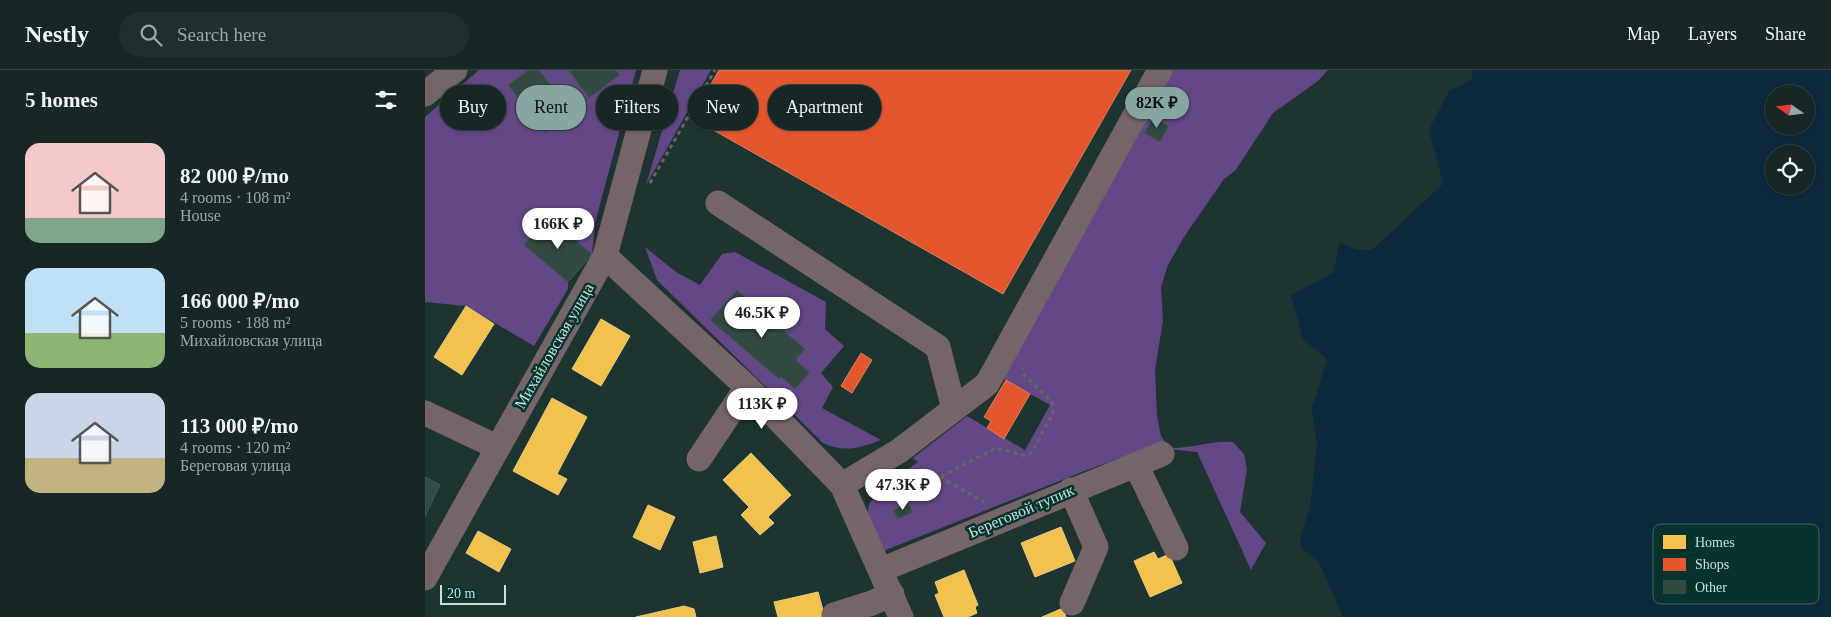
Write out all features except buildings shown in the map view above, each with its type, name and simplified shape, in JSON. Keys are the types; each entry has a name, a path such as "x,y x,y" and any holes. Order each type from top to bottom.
{"street":[{"path":"425,94 455,70"},
{"name":"Михайловская улица","path":"425,578 605,256 655,70"},
{"path":"842,485 899,451 987,384 1160,70"},
{"path":"718,203 938,347 954,409"},
{"path":"605,256 747,387 842,485 901,617"},
{"path":"699,458 747,387"},
{"path":"425,413 497,447"},
{"name":"Береговой тупик","path":"881,570 1162,454"},
{"path":"1136,465 1176,548"},
{"path":"1071,490 1096,547 1072,603"},
{"path":"833,615 872,603 891,594"}],"path":[{"path":"649,184 715,70"},
{"path":"940,477 996,448 1026,456 1032,452 1053,413 1053,407 1052,402 1025,376 1022,363"},
{"path":"882,460 923,476 940,477 968,495 1012,515"}],"shaded area":[{"path":"479,70 636,70 632,85 596,85 596,130 620,130 595,223 592,254 548,217 524,245 568,282 568,289 534,346 466,306 425,302 425,117 440,104 440,130 506,130 506,85 462,85"},
{"path":"680,70 711,70 703,85 688,85 688,111 678,128 678,85 676,85"},
{"path":"1171,70 1328,70 1318,81 1273,113 1235,171 1224,179 1184,237 1168,265 1161,287 1163,320 1155,370 1157,416 1161,436 1169,448 1233,442 1244,454 1247,469 1240,512 1266,543 1251,570 1197,452 1151,447 1087,470 881,552 868,514 873,499 895,478 918,462 913,458 967,416 1025,450 1050,405 1002,378"},
{"path":"662,130 677,130 646,185"},
{"path":"645,247 676,272 700,285 722,254 735,252 826,302 825,329 844,346 821,373 833,387 822,408 881,440 845,449 823,443 657,280","holes":["737,290 805,349 796,360 809,373 795,389 781,377 779,379 711,320"]}],"water":[{"path":"1473,70 1831,70 1831,617 1343,617 1319,562 1302,548 1300,537 1310,508 1317,446 1312,409 1327,359 1303,339 1291,295 1333,273 1340,242 1356,250 1372,250 1443,184 1429,130 1449,91 1471,80"}]}
